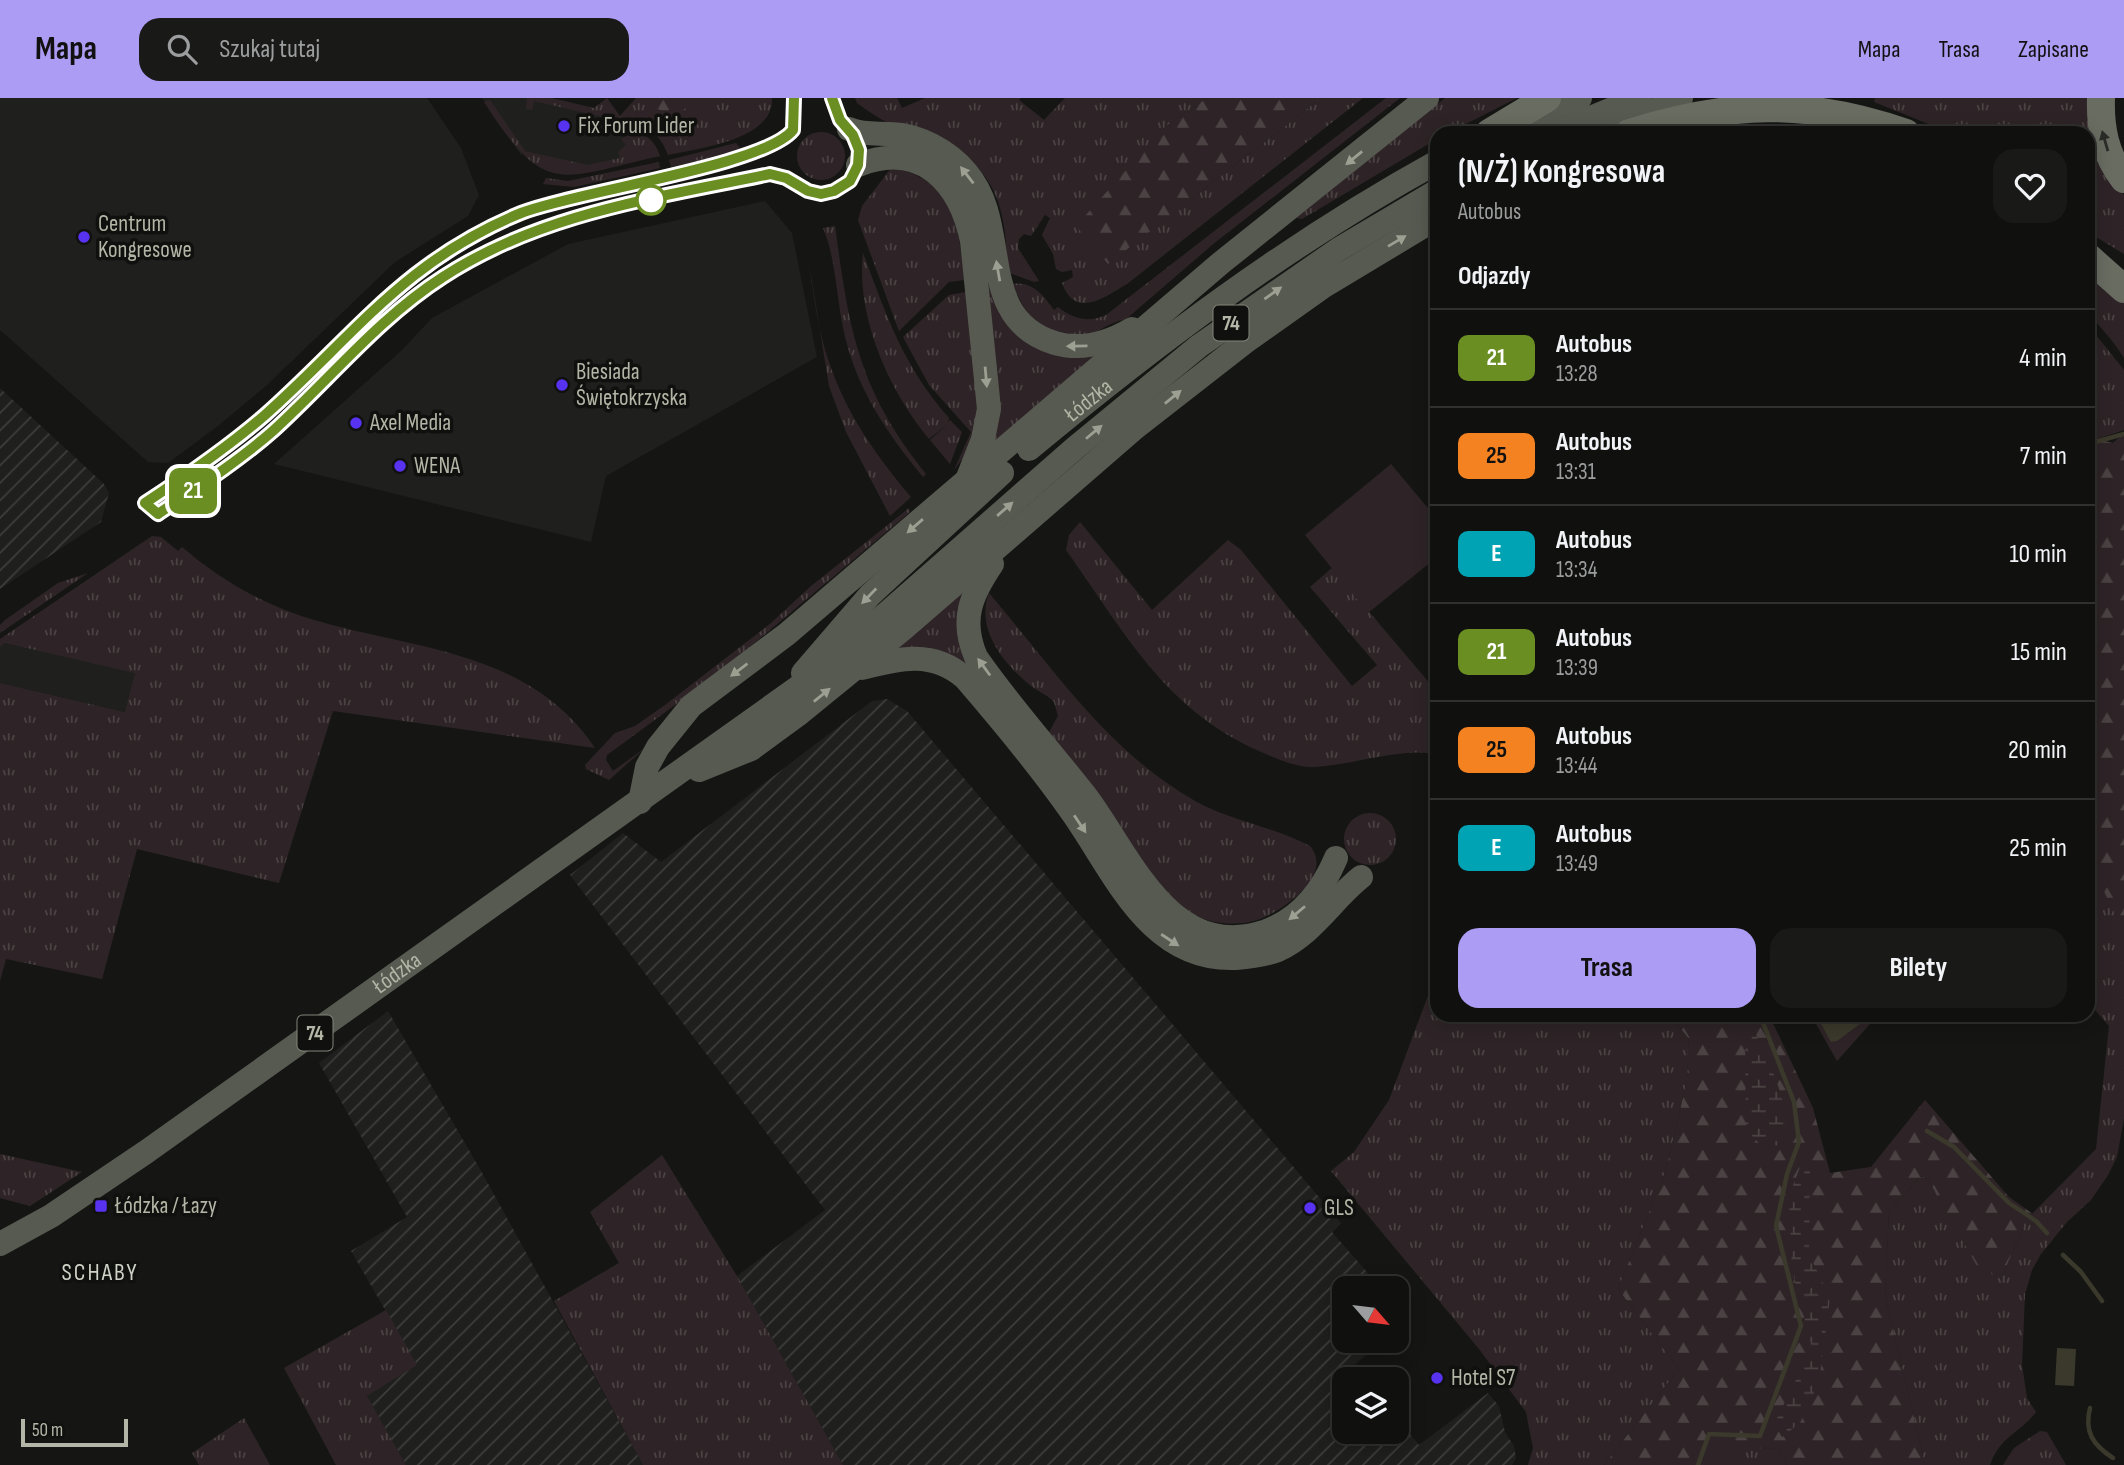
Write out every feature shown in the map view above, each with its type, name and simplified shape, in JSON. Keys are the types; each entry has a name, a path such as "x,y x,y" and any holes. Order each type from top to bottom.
{"highway":[{"path":"1501,126 1547,98"},
{"path":"2101,98 2103,137 2112,162 2124,179"},
{"path":"1653,126 1683,117 1743,107 1803,109 1845,114 1884,126"},
{"path":"2095,248 2124,265"},
{"path":"2095,263 2124,289"}],"main road":[{"path":"640,802 647,767 658,747 691,706 787,634 1166,309 1427,98"},
{"path":"1513,126 1580,98"},
{"path":"1571,126 1639,98"},
{"path":"1619,126 1681,98"},
{"path":"849,129 918,139 951,157 969,174 982,196 983,239 979,309 989,409 983,439 966,481"},
{"path":"858,165 895,156 926,166 948,184 983,239 1007,304 1024,327 1034,334 1065,346 1081,347 1121,335 1166,309"},
{"name":"Łódzka","path":"787,693 870,594 1048,433 1267,265 1336,220 1430,166"},
{"name":"Łódzka","path":"0,1244 51,1216 146,1153 640,802 840,656 1075,448 1199,346 1339,249 1430,195"},
{"name":"74","path":"854,670 1136,427 1245,342 1335,279 1430,222"},
{"path":"1009,537 975,589 968,613 968,632 976,657 1019,727 1048,763 1097,812 1146,886 1173,915 1200,930 1221,936 1245,936 1280,925 1317,894 1336,858"},
{"path":"666,783 751,749 854,670 898,658 916,657 938,661 965,678 1019,727"},
{"path":"1048,763 1071,810 1136,909 1156,931 1184,949 1221,958 1276,950 1313,927 1361,877"}],"shaded area":[{"path":"0,98 427,98 461,148 479,195 468,216 395,262 267,385 218,426 168,463 148,462 0,330"},
{"path":"482,98 551,98 605,111 640,154 587,166 525,151 521,155"},
{"path":"765,201 792,233 817,357 606,476 591,542 274,464 402,350 432,318 568,244"},
{"path":"0,388 104,484 109,493 101,522 0,589"},
{"path":"5,643 135,672 126,712 0,683 0,647"},
{"path":"887,699 907,711 1341,1223 1332,1232 1370,1276 1332,1276 1332,1353 1369,1353 1354,1367 1332,1367 1332,1444 1409,1444 1409,1433 1419,1445 1488,1393 1499,1406 1505,1432 1514,1446 1516,1458 1512,1465 843,1465 737,1276 825,1210 570,875 623,833 661,862 872,701"},
{"path":"388,1011 480,1169 643,1465 406,1465 367,1396 417,1365 351,1251 407,1217 319,1063"},
{"path":"1820,1022 1863,1022 1837,1041 1831,1042"},
{"path":"2057,1348 2076,1349 2074,1386 2055,1385"}],"green space":[{"path":"527,98 551,98 594,108 607,98 620,116 636,98 772,98 769,112 761,124 748,133 715,145 668,155 659,139 648,128 633,125 616,133 610,126 602,133 603,117 534,101 532,110 526,109"},
{"path":"648,98 700,98 687,108 672,112 658,109"},
{"path":"855,98 897,98 902,108 925,98 1021,98 1019,100 1044,120 1065,98 1207,98 1165,127 1185,204 1321,98 1363,98 1127,284 1100,299 1083,303 1075,301 1068,294 1062,283 1073,277 1072,270 1062,272 1056,269 1053,254 1042,235 1050,218 1045,215 1031,236 1024,234 1019,239 1018,248 1039,281 1034,282 1007,272 1005,230 998,202 993,189 976,166 886,122 857,103"},
{"path":"1207,98 1321,98 1108,264 1076,226 1165,127"},
{"path":"1386,98 1400,98 1212,245 1125,320 1078,336 1038,323 1022,304 1013,284 1031,287 1041,294 1054,310 1058,307 1075,317 1087,319 1106,315"},
{"path":"1445,98 1517,98 1462,126 1430,126 1430,143 1302,219 1296,218"},
{"path":"1875,98 2089,98 2118,189 2124,195 2124,254 2095,236 2095,126 1934,126 1874,102"},
{"path":"490,100 525,151 587,165 620,158 618,152 626,145 621,139 640,134 650,139 660,156 598,171 557,174 540,167 523,154 484,102"},
{"path":"821,132 830,133 838,139 844,147 844,165 838,173 830,179 821,180 812,179 804,173 798,165 797,156 798,147 804,139 812,133"},
{"path":"886,142 925,151 959,176 972,198 980,223 998,300 1011,322 1031,341 1058,353 1102,355 988,452 997,406 996,381 976,226 968,202 957,182 940,165 917,153 887,148"},
{"path":"736,143 740,148 718,157 671,167 669,160"},
{"path":"659,162 660,168 574,187 543,184 546,178 568,181"},
{"path":"892,167 913,174 941,194 955,223 964,280 949,282 899,331 858,220 862,206"},
{"path":"835,226 846,297 860,357 885,414 926,474 923,477 884,425 855,369 843,327 833,264 823,228"},
{"path":"863,253 908,360 949,418 948,422 950,420 962,432 950,464 930,440 948,424 929,439 901,398 878,352 865,303"},
{"path":"2095,275 2124,299 2124,358 2095,320"},
{"path":"966,292 980,412 963,458 954,470 971,432 929,385 903,337 949,295"},
{"path":"819,326 837,383 854,418 886,467 911,497 890,516 846,432 829,386"},
{"path":"2095,334 2124,370 2124,430 2097,439"},
{"path":"2124,433 2122,929 2095,873 2095,439 2113,443"},
{"path":"1391,464 1430,511 1430,563 1368,613 1305,535"},
{"path":"909,508 910,512 720,672 607,755 606,760 613,771 645,748 609,780 586,769 585,765 615,733 635,726 665,705 771,623 811,586"},
{"path":"1080,522 1152,610 1228,540 1241,550 1352,686 1377,665 1310,587 1332,568 1430,684 1430,754 1393,754 1310,767 1277,759 1226,734 1171,690 1149,665 1066,550 1069,535"},
{"path":"152,536 161,537 178,551 182,547 238,588 285,610 341,627 462,656 499,670 535,689 567,714 595,748 333,711 279,883 137,849 102,979 6,959 0,981 0,683 125,712 135,673 5,643 0,647 0,639"},
{"path":"88,573 0,633 0,625 5,620 58,583"},
{"path":"963,590 966,592 961,612 961,630 965,649 974,667 1071,789 1131,878 1154,906 1180,928 1209,942 1242,945 1287,929 1320,903 1336,878 1343,883 1299,929 1278,941 1257,947 1235,950 1207,947 1183,938 1163,924 1129,884 1065,791 970,672 953,659 931,650 892,652"},
{"path":"989,593 1059,679 1108,733 1164,781 1209,808 1310,846 1316,857 1316,868 1303,890 1270,914 1245,923 1212,921 1197,916 1180,904 1140,860 1048,734 1058,716 1054,702 1021,677 995,645 986,620"},
{"path":"1370,813 1380,815 1388,821 1394,829 1394,849 1388,857 1380,863 1370,865 1360,863 1352,857 1346,849 1344,839 1346,829 1352,821 1360,815"},
{"path":"2095,872 2124,928 2124,1118 2117,1157 2091,1200 2067,1222 2041,1254 2032,1270 2025,1294 2022,1365 2027,1398 2036,1412 2004,1441 1990,1465 1925,1465 1885,1295 1889,1211 1921,1176 1928,1179 1977,1265 2001,1279 2026,1220 2096,1149 2109,1026 2095,1010"},
{"path":"1430,990 1430,1022 1676,1022 1689,1039 1687,1080 1666,1170 1618,1289 1679,1369 1604,1465 1528,1465 1533,1448 1526,1412 1479,1349 1331,1171 1354,1152 1389,1100"},
{"path":"1676,1022 1772,1022 1813,1108 1830,1173 1871,1167 1925,1100 2009,1197 2033,1214 2026,1220 2001,1279 1977,1266 1928,1179 1921,1176 1889,1211 1885,1295 1925,1465 1787,1465 1779,1449 1720,1447 1711,1465 1604,1465 1679,1369 1618,1289 1666,1170 1687,1080 1689,1039"},
{"path":"1815,1022 1872,1022 1837,1061"},
{"path":"1754,1030 1783,1102 1785,1132 1782,1146 1760,1144 1746,1130 1745,1047"},
{"path":"0,1154 82,1172 30,1206 0,1198"},
{"path":"1805,1154 1810,1157 1809,1254 1830,1298 1819,1382 1800,1423 1782,1437 1774,1424 1812,1348 1792,1269 1789,1196"},
{"path":"662,1155 737,1276 843,1465 643,1465 554,1301 619,1263 590,1212"},
{"path":"386,1310 417,1365 367,1396 406,1465 336,1465 284,1368"},
{"path":"244,1418 270,1465 199,1465 192,1453"},
{"path":"2040,1431 2047,1432 2066,1465 2003,1465 2014,1448"},
{"path":"1719,1446 1779,1449 1787,1465 1711,1465"}],"waterway":[{"path":"2095,442 2124,434"},
{"path":"1698,1465 1709,1434 1760,1436 1801,1326 1776,1226 1787,1174 1799,1142 1794,1102 1763,1022"},
{"path":"1927,1131 1954,1147 2009,1203 2036,1221 2047,1233"},
{"path":"2063,1255 2081,1272 2102,1301"},
{"path":"2090,1408 2089,1431 2095,1443 2113,1458"}],"bus line":[{"name":"21","path":"794,98 796,112 793,130 772,144 724,162 588,192 545,205 476,234 443,253 379,302 264,416 145,503 158,514 198,487 265,437 374,332 424,290 485,252 519,236 557,221 589,213 770,174 793,181 814,193 828,193 840,188 850,181 856,170 859,150 853,135 840,120 832,98"}],"place":[{"name":"Fix Forum Lider","path":"564,126"},
{"name":"Centrum Kongresowe","path":"84,237"},
{"name":"Biesiada Świętokrzyska","path":"562,385"},
{"name":"Axel Media","path":"356,423"},
{"name":"WENA","path":"400,466"},
{"name":"Łódzka / Łazy","path":"101,1206"},
{"name":"GLS","path":"1310,1208"},
{"name":"Hotel S7","path":"1437,1378"}],"district":[{"name":"SCHABY","path":"100,1272"}]}
